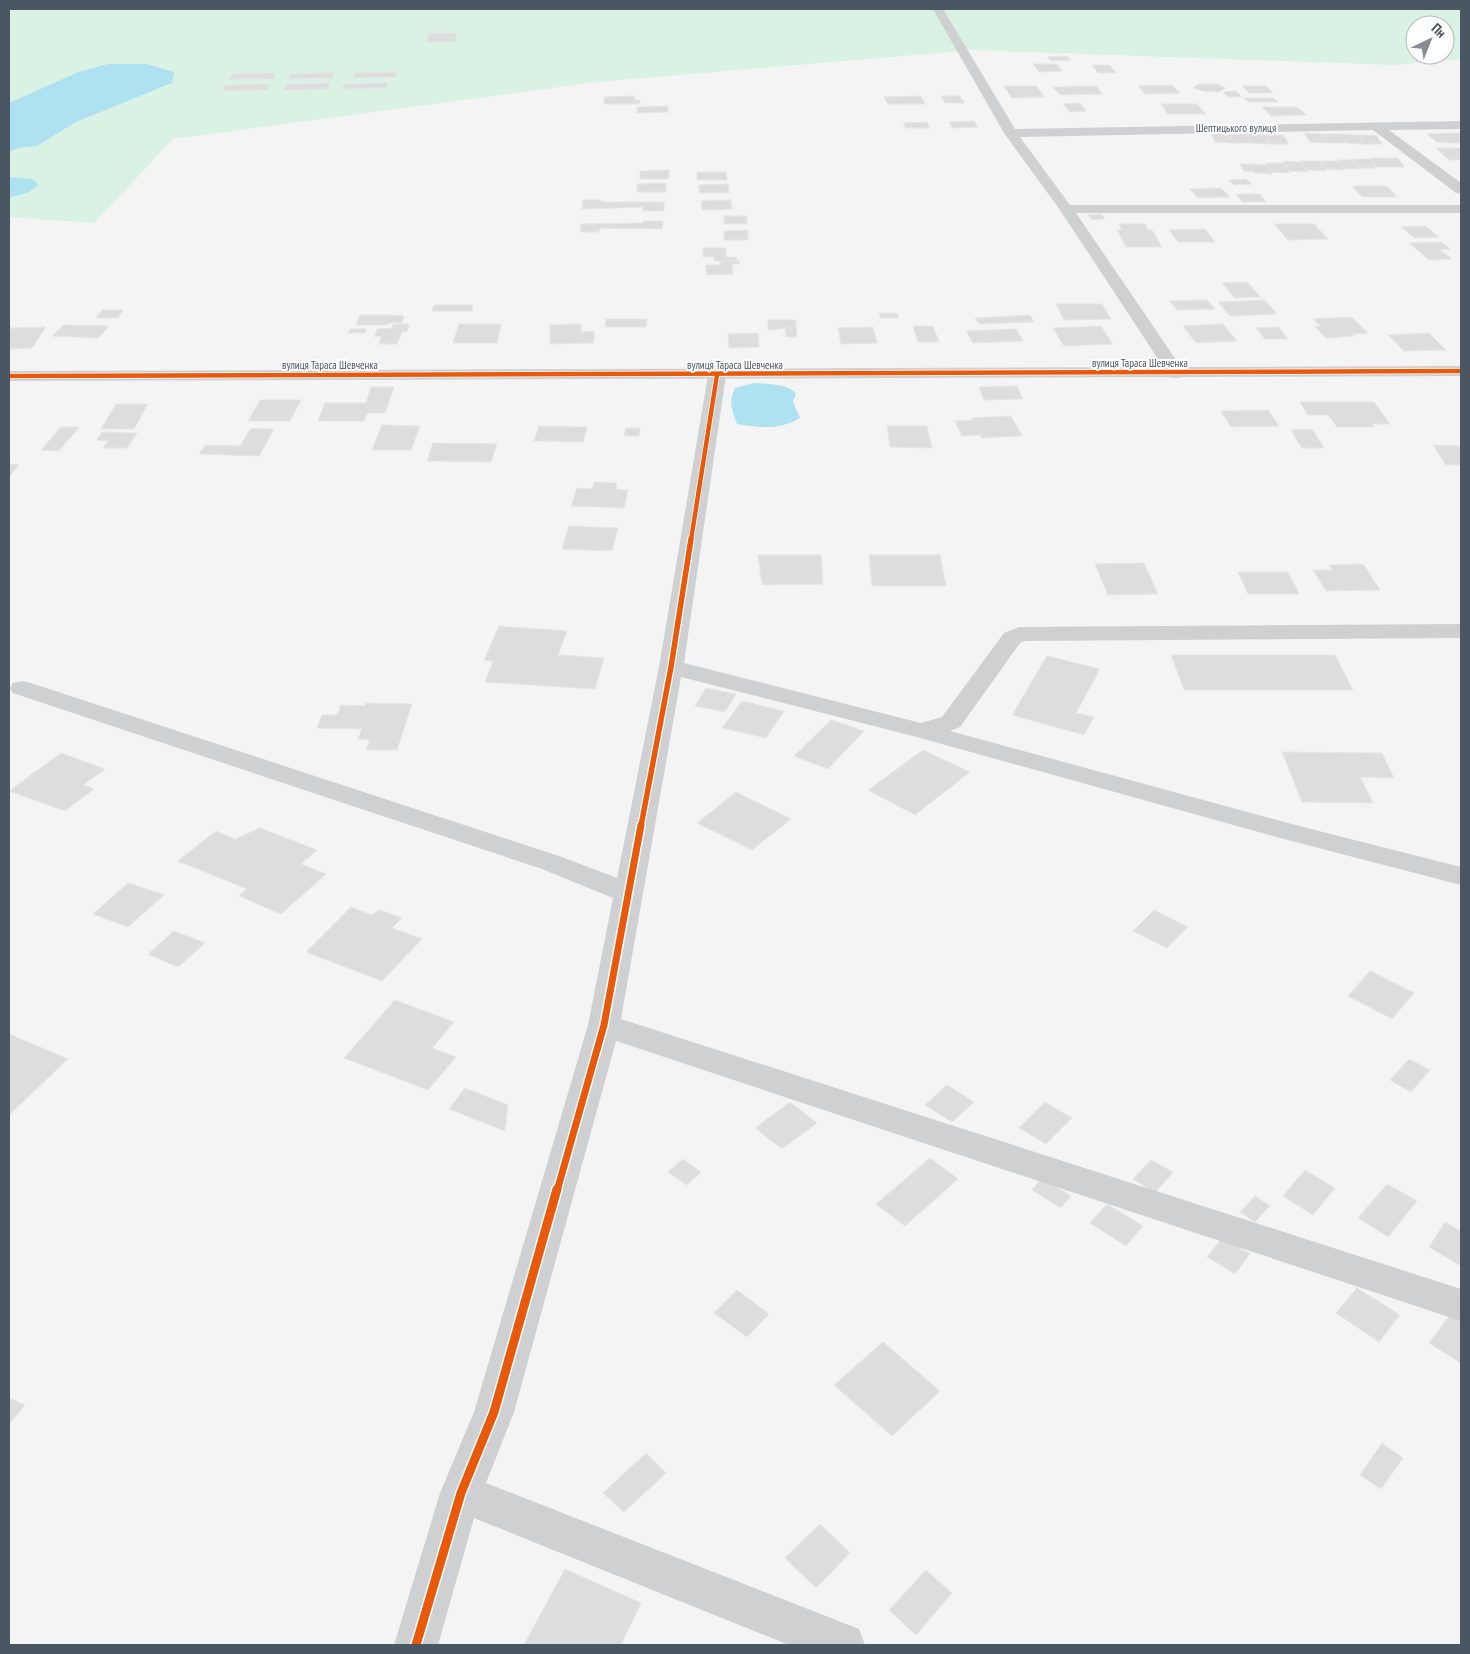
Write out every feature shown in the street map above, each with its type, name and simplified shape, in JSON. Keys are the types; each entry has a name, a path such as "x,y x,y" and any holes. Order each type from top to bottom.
{"street":[{"path":"938,9 1011,133 1066,209 1176,374"},
{"name":"Шептицького вулиця","path":"1011,133 1461,125"},
{"path":"1376,126 1461,190"},
{"path":"1066,209 1461,209"},
{"name":"вулиця Тараса Шевченка","path":"9,376 1176,374 1461,371"},
{"path":"416,1645 461,1493 494,1412 604,1025 671,667 717,375"},
{"path":"922,731 951,722 1012,638 1019,634 1461,631"},
{"path":"671,667 922,731 1294,833 1461,876"},
{"path":"22,688 552,863 629,893"},
{"path":"604,1025 1461,1306"},
{"path":"461,1493 843,1645"}],"green space":[{"path":"9,9 1461,9 1461,59 1455,60 1455,15 1405,15 1405,64 972,50 597,82 173,139 94,223 9,217 9,198 27,193 13,177 9,177 9,152 18,148 37,146 76,122 172,83 108,64 78,72 9,103"}],"water":[{"path":"108,64 147,64 174,72 172,83 76,122 37,146 18,148 9,152 9,103 78,72"},
{"path":"9,177 32,179 39,185 27,193 9,198"},
{"path":"754,383 777,385 792,390 796,394 793,402 800,418 785,425 770,427 737,424 731,402 735,388"}],"building":[{"path":"429,33 457,33 455,42 426,42"},
{"path":"1067,56 1071,60 1051,61 1047,57"},
{"path":"1033,64 1056,64 1062,71 1039,72"},
{"path":"1092,65 1110,65 1116,73 1098,73"},
{"path":"398,72 396,77 353,78 355,73"},
{"path":"275,73 273,79 229,79 232,74"},
{"path":"334,73 332,78 288,79 290,74"},
{"path":"330,83 328,89 284,90 286,84"},
{"path":"388,83 386,88 342,89 344,84"},
{"path":"270,84 267,90 222,91 225,85"},
{"path":"1198,84 1217,84 1225,88 1219,92 1193,88"},
{"path":"1172,85 1180,93 1145,94 1138,86"},
{"path":"1004,86 1036,86 1045,97 1012,98"},
{"path":"1096,86 1102,94 1060,95 1053,87"},
{"path":"1242,86 1266,86 1273,93 1249,93"},
{"path":"1236,91 1242,97 1228,97 1223,92"},
{"path":"635,96 635,100 640,100 640,104 604,104 604,97"},
{"path":"921,96 925,104 888,104 884,97"},
{"path":"941,96 960,96 965,103 945,103"},
{"path":"1244,98 1274,98 1278,102 1248,102"},
{"path":"1080,103 1086,111 1070,112 1063,104"},
{"path":"1161,104 1197,104 1206,114 1168,114"},
{"path":"668,106 668,112 637,113 637,107"},
{"path":"1262,107 1297,107 1306,115 1271,116"},
{"path":"974,121 978,127 952,128 949,122"},
{"path":"927,122 930,128 906,128 903,123"},
{"path":"1211,133 1229,134 1234,143 1215,142"},
{"path":"1304,133 1322,134 1328,143 1310,142"},
{"path":"1461,133 1461,143 1437,142 1427,134"},
{"path":"1229,134 1247,134 1252,143 1234,143"},
{"path":"1247,134 1265,135 1270,144 1252,143"},
{"path":"1322,134 1340,134 1346,143 1328,143"},
{"path":"1340,134 1358,135 1364,144 1346,143"},
{"path":"1265,135 1283,135 1289,144 1270,144"},
{"path":"1358,135 1376,135 1382,144 1364,144"},
{"path":"1436,148 1461,148 1461,160 1449,160"},
{"path":"1369,158 1387,158 1394,167 1376,167"},
{"path":"1387,158 1398,158 1404,167 1394,167"},
{"path":"1353,159 1370,159 1376,168 1359,168"},
{"path":"1337,160 1354,160 1360,169 1343,169"},
{"path":"1283,161 1301,162 1307,172 1289,171"},
{"path":"1300,161 1320,161 1326,171 1306,170"},
{"path":"1320,161 1338,161 1343,170 1325,169"},
{"path":"1266,163 1284,163 1290,173 1271,172"},
{"path":"1240,164 1250,164 1254,172 1244,171"},
{"path":"1250,164 1267,165 1272,174 1255,173"},
{"path":"669,170 669,179 640,179 640,171"},
{"path":"697,172 726,172 727,180 697,180"},
{"path":"1246,179 1252,184 1234,185 1229,180"},
{"path":"666,183 666,192 637,192 637,184"},
{"path":"728,184 729,193 699,193 699,185"},
{"path":"1352,186 1387,186 1397,197 1362,197"},
{"path":"1221,188 1230,197 1198,198 1190,189"},
{"path":"1236,194 1260,194 1266,202 1242,202"},
{"path":"583,200 601,200 601,202 664,202 664,211 643,211 643,207 582,209"},
{"path":"731,200 732,209 702,210 701,201"},
{"path":"1101,214 1105,219 1092,220 1088,215"},
{"path":"724,216 747,216 747,224 724,224"},
{"path":"643,221 663,221 662,229 600,228 599,232 580,232 581,224 643,223"},
{"path":"1119,224 1145,224 1148,230 1152,230 1162,247 1126,247 1117,230 1122,230"},
{"path":"1274,224 1314,224 1328,239 1288,240"},
{"path":"1425,226 1439,237 1415,238 1401,227"},
{"path":"1205,229 1215,242 1178,242 1169,230"},
{"path":"748,230 748,240 724,240 724,231"},
{"path":"1441,242 1450,249 1440,250 1452,259 1429,260 1409,243"},
{"path":"703,248 726,248 726,257 736,257 737,261 714,261 714,257 703,257"},
{"path":"720,261 740,261 740,264 732,264 733,274 706,275 706,265 720,265"},
{"path":"1247,282 1261,297 1235,298 1222,283"},
{"path":"1207,300 1215,309 1177,310 1170,301"},
{"path":"1265,300 1277,314 1230,316 1218,302"},
{"path":"1056,304 1102,304 1111,319 1064,320"},
{"path":"434,305 473,305 472,311 432,311"},
{"path":"102,310 123,310 118,318 96,318"},
{"path":"879,313 897,313 899,318 881,318"},
{"path":"360,315 404,316 402,323 356,325"},
{"path":"1030,315 1034,322 979,324 975,318"},
{"path":"1351,317 1368,333 1326,338 1315,327 1321,326 1313,319"},
{"path":"606,319 647,319 646,327 605,327"},
{"path":"768,320 796,320 796,327 768,330"},
{"path":"393,324 409,324 407,332 402,332 397,344 379,344 381,336 375,337 377,329 392,328"},
{"path":"459,324 501,324 497,343 453,343"},
{"path":"581,324 581,332 594,331 594,343 550,344 550,325"},
{"path":"1223,324 1237,341 1196,343 1183,326"},
{"path":"64,325 109,326 98,338 52,336"},
{"path":"913,326 933,326 939,342 918,342"},
{"path":"1101,326 1113,344 1064,346 1053,328"},
{"path":"46,327 32,348 9,349 9,332 11,328"},
{"path":"785,327 796,327 797,337 786,337"},
{"path":"873,327 877,343 841,344 838,328"},
{"path":"1279,327 1288,339 1265,339 1256,328"},
{"path":"350,329 366,329 365,333 348,333"},
{"path":"1016,329 1023,341 973,343 966,331"},
{"path":"758,333 759,347 729,348 728,334"},
{"path":"1429,333 1446,350 1404,351 1388,335"},
{"path":"1017,386 1023,399 984,400 979,387"},
{"path":"371,387 394,387 385,413 367,413 364,421 318,421 325,403 366,403"},
{"path":"260,400 301,400 290,421 248,421"},
{"path":"1300,402 1374,402 1390,424 1372,424 1375,427 1337,427 1328,415 1308,415"},
{"path":"116,404 148,404 134,429 101,429"},
{"path":"1268,410 1279,426 1231,427 1221,411"},
{"path":"1011,416 1022,436 982,438 980,435 962,436 955,421 973,420 971,418"},
{"path":"382,425 420,426 411,450 372,450"},
{"path":"539,426 587,427 583,442 534,441"},
{"path":"887,426 927,426 932,448 890,447"},
{"path":"61,427 79,427 59,451 41,450"},
{"path":"251,428 274,429 259,456 199,454 205,445 240,446"},
{"path":"626,428 640,428 639,436 624,436"},
{"path":"1312,429 1324,448 1302,448 1291,430"},
{"path":"102,432 137,433 127,448 103,448 108,441 97,440"},
{"path":"433,443 497,444 491,462 427,461"},
{"path":"1433,445 1461,446 1461,465 1446,465"},
{"path":"9,464 19,465 9,477"},
{"path":"594,482 617,483 616,489 628,490 624,508 571,506 577,488 592,489"},
{"path":"569,526 618,528 612,551 562,549"},
{"path":"758,555 821,555 823,584 762,585"},
{"path":"869,555 940,555 946,586 872,586"},
{"path":"1144,563 1158,594 1108,595 1095,564"},
{"path":"1363,564 1380,590 1326,591 1313,570 1332,570 1329,565"},
{"path":"1238,572 1288,572 1299,594 1248,594"},
{"path":"499,626 567,631 558,655 604,658 595,689 485,682 493,661 484,660"},
{"path":"1171,655 1335,655 1353,690 1184,690"},
{"path":"1047,656 1100,669 1076,713 1094,717 1084,735 1012,715"},
{"path":"706,688 736,694 725,712 695,706"},
{"path":"742,701 784,711 766,738 722,728"},
{"path":"366,703 412,704 397,750 366,750 370,740 358,739 362,729 317,728 322,715 337,715 341,705 365,706"},
{"path":"831,720 864,731 828,769 794,756"},
{"path":"923,750 970,772 915,815 868,790"},
{"path":"1282,752 1382,753 1394,778 1360,777 1373,803 1302,802"},
{"path":"61,753 105,769 83,785 94,789 65,811 9,791"},
{"path":"736,792 791,819 752,850 697,823"},
{"path":"260,828 317,850 301,864 326,874 281,914 239,896 247,889 178,861 216,831 235,839"},
{"path":"128,883 164,895 128,927 93,914"},
{"path":"351,907 371,915 380,910 402,918 392,928 422,939 382,981 306,952"},
{"path":"1154,910 1188,927 1167,948 1133,931"},
{"path":"174,931 205,943 178,967 148,954"},
{"path":"1370,971 1414,993 1392,1019 1348,996"},
{"path":"395,1000 454,1022 432,1048 456,1057 428,1090 344,1058"},
{"path":"9,1034 68,1059 9,1115"},
{"path":"1409,1059 1430,1070 1411,1092 1390,1080"},
{"path":"947,1085 974,1102 952,1122 925,1105"},
{"path":"465,1088 508,1105 505,1131 449,1109"},
{"path":"790,1102 817,1123 782,1149 755,1128"},
{"path":"1045,1102 1072,1118 1046,1144 1019,1128"},
{"path":"930,1158 958,1179 905,1226 876,1204"},
{"path":"683,1159 701,1172 687,1185 668,1172"},
{"path":"1151,1160 1173,1172 1155,1193 1133,1179"},
{"path":"1305,1170 1335,1188 1313,1215 1283,1196"},
{"path":"1042,1178 1071,1196 1061,1208 1032,1190"},
{"path":"1387,1184 1417,1201 1388,1237 1358,1218"},
{"path":"1255,1196 1270,1206 1255,1222 1240,1212"},
{"path":"1107,1204 1143,1226 1126,1246 1090,1223"},
{"path":"1445,1222 1461,1231 1461,1266 1429,1247"},
{"path":"1222,1238 1250,1254 1235,1274 1207,1257"},
{"path":"1357,1288 1400,1315 1379,1342 1336,1313"},
{"path":"737,1290 769,1314 747,1337 714,1313"},
{"path":"1456,1307 1461,1311 1461,1363 1429,1343"},
{"path":"883,1342 940,1391 892,1436 834,1385"},
{"path":"9,1398 25,1405 9,1424"},
{"path":"1382,1443 1403,1458 1381,1489 1360,1475"},
{"path":"646,1453 666,1473 624,1512 603,1493"},
{"path":"820,1524 850,1553 816,1588 785,1558"},
{"path":"565,1569 641,1603 621,1645 524,1645"},
{"path":"926,1570 952,1593 916,1635 889,1610"}],"cycle path":[{"path":"9,376 1461,371"},
{"path":"416,1645 461,1493 494,1412 604,1025 671,667 717,375"}]}
